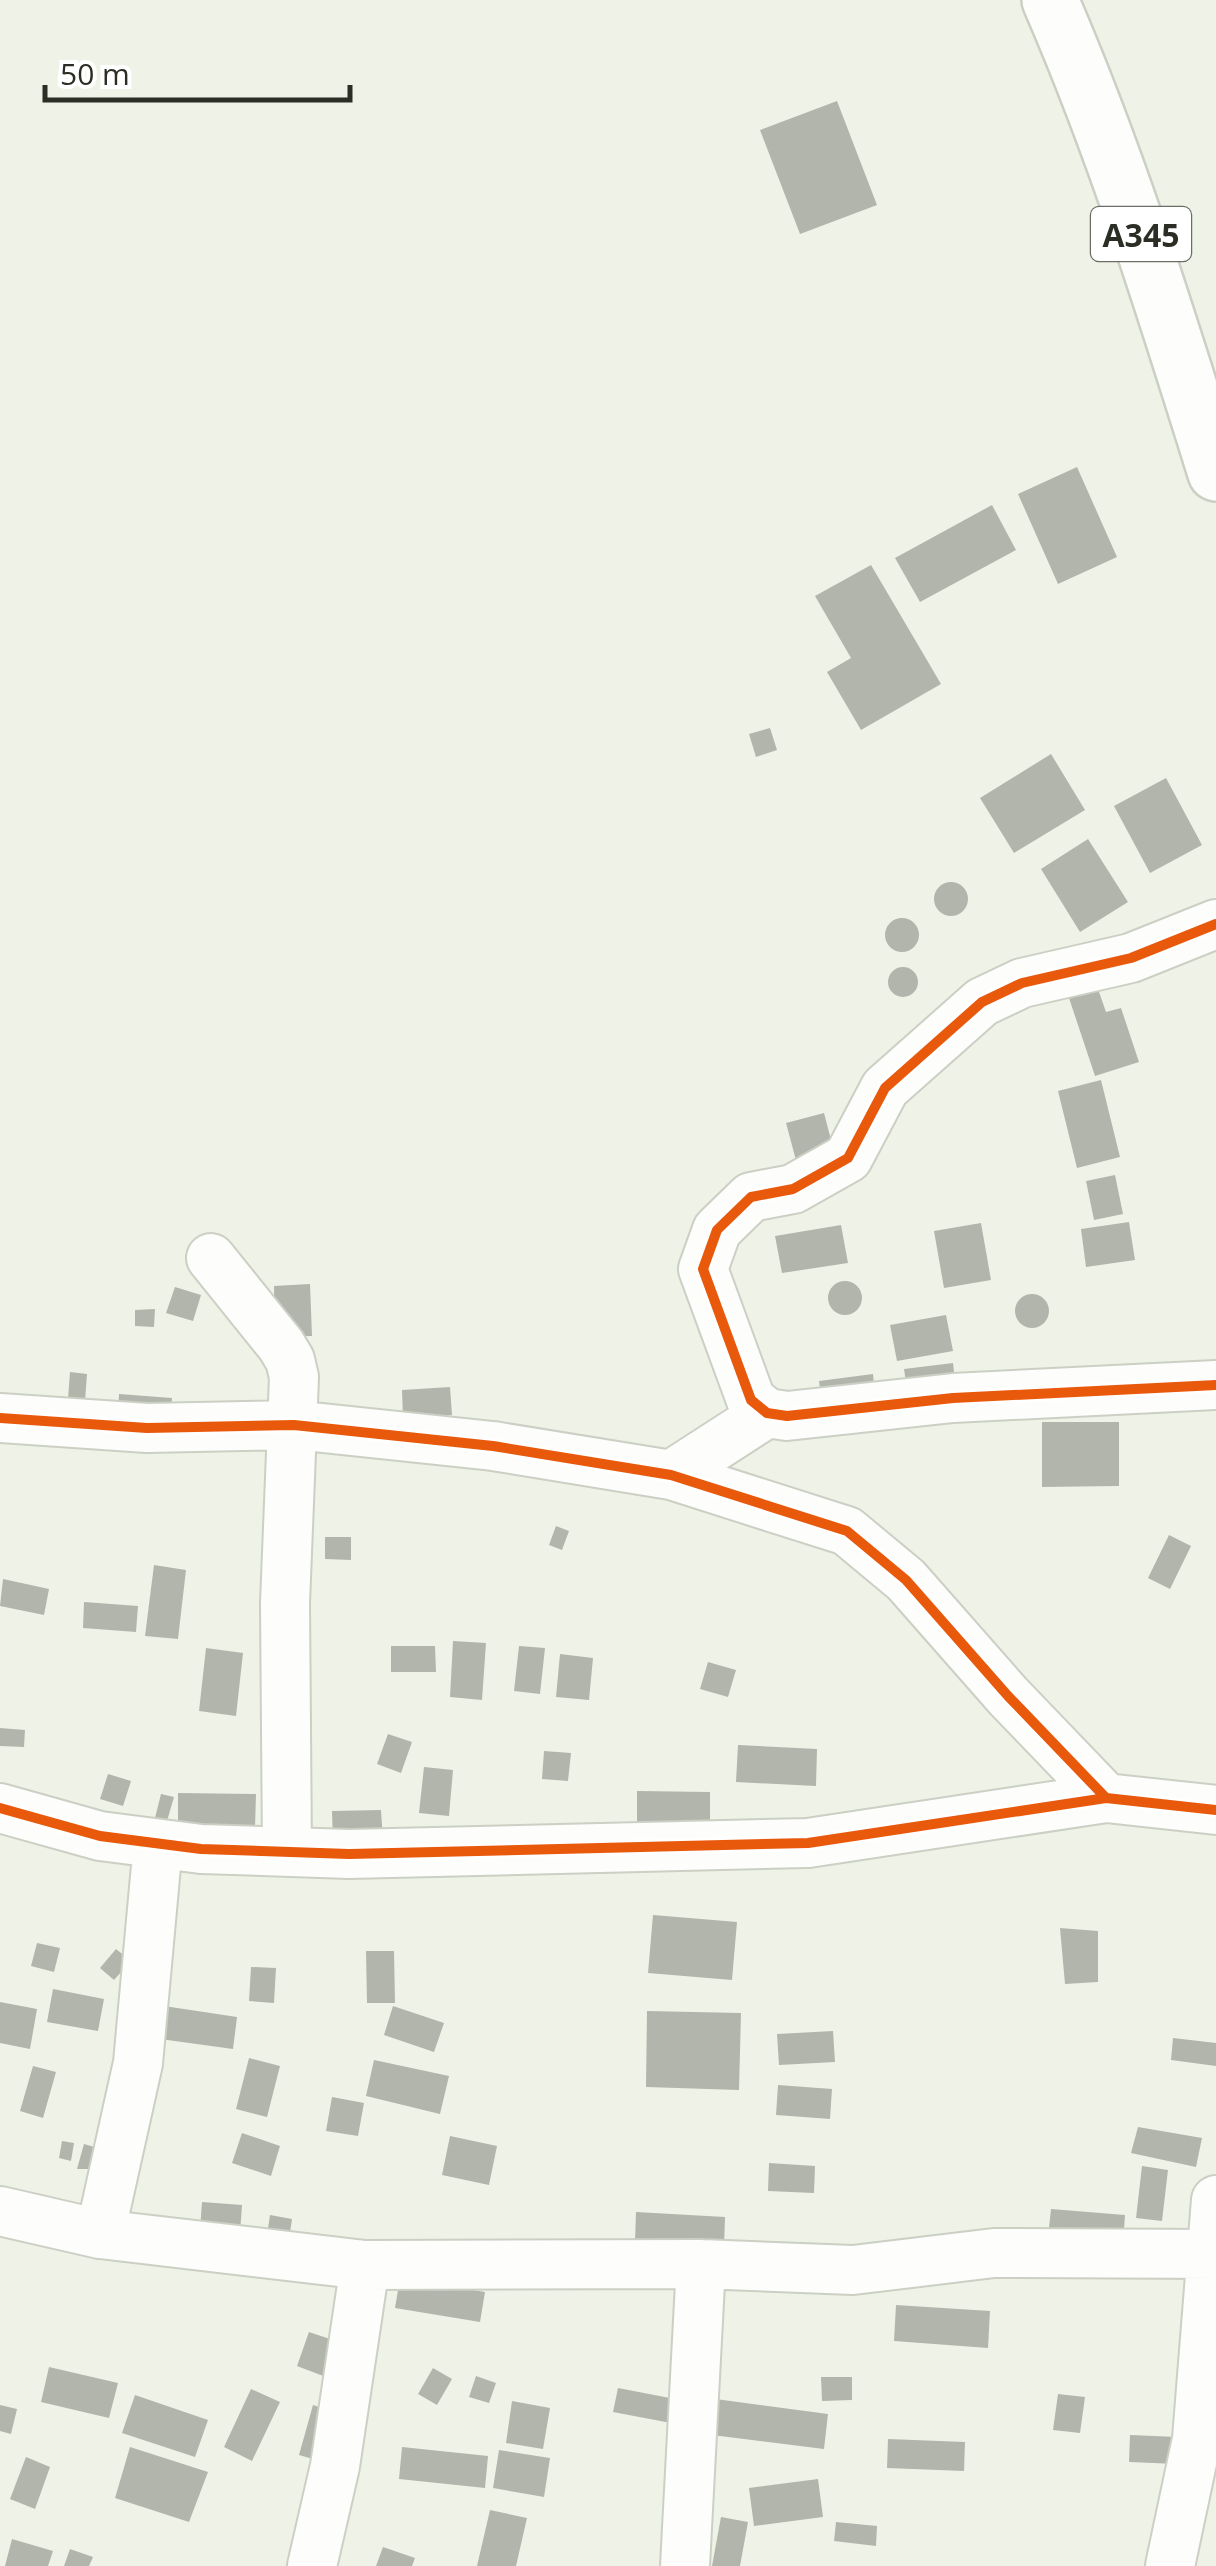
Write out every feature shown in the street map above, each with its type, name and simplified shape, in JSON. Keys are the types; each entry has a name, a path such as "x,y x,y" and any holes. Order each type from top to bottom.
{"highway":[{"name":"A345","path":"1050,0 1084,77 1145,244 1216,474"}],"street":[{"path":"1216,924 1130,958 1022,983 982,1002 886,1088 848,1158 793,1189 751,1197 717,1230 703,1269 752,1400 767,1413 787,1416 954,1398 1216,1384"},
{"path":"210,1258 290,1360 294,1378 285,1603 287,1852"},
{"path":"672,1475 767,1413"},
{"path":"0,1418 147,1428 294,1425 493,1446 672,1475 847,1531 906,1580 1008,1696 1106,1798"},
{"path":"0,1808 100,1836 158,1844 349,1854 808,1843 1106,1798 1216,1810"},
{"path":"100,2234 138,2064 158,1844"},
{"path":"1170,2566 1197,2439 1216,2200"},
{"path":"0,2211 100,2234 365,2265 701,2264 852,2270 994,2252 1213,2254"},
{"path":"684,2566 701,2264"},
{"path":"312,2566 335,2466 365,2265"}],"building":[{"path":"837,101 877,205 800,234 760,130"},
{"path":"1077,467 1117,557 1058,584 1018,494"},
{"path":"992,505 1016,550 920,602 895,558"},
{"path":"871,565 941,684 861,730 827,672 851,658 815,596"},
{"path":"770,728 777,750 756,757 749,734"},
{"path":"1051,754 1085,810 1014,853 980,798"},
{"path":"1166,778 1202,845 1150,873 1114,806"},
{"path":"1088,839 1128,902 1080,932 1041,869"},
{"path":"951,882 963,887 968,899 963,911 951,916 939,911 934,899 939,887"},
{"path":"902,918 914,923 919,935 914,947 902,952 890,947 885,935 890,923"},
{"path":"903,967 914,971 918,982 914,993 903,997 892,993 888,982 892,971"},
{"path":"1098,989 1106,1012 1121,1008 1139,1062 1095,1076 1069,998"},
{"path":"1101,1080 1120,1157 1077,1168 1058,1091"},
{"path":"824,1113 835,1155 797,1164 786,1123"},
{"path":"1115,1175 1123,1214 1094,1220 1086,1181"},
{"path":"1129,1222 1135,1260 1086,1267 1081,1229"},
{"path":"981,1223 991,1280 944,1288 934,1231"},
{"path":"841,1225 848,1263 782,1273 775,1236"},
{"path":"845,1281 857,1286 862,1298 857,1310 845,1315 833,1310 828,1298 833,1286"},
{"path":"310,1284 312,1336 275,1337 274,1286"},
{"path":"175,1287 201,1295 193,1321 166,1313"},
{"path":"1032,1294 1044,1299 1049,1311 1044,1323 1032,1328 1020,1323 1015,1311 1020,1299"},
{"path":"155,1309 154,1327 135,1326 135,1310"},
{"path":"946,1315 953,1351 897,1361 890,1325"},
{"path":"953,1363 956,1390 908,1395 904,1369"},
{"path":"70,1372 87,1374 85,1401 68,1399"},
{"path":"873,1374 875,1396 822,1403 819,1381"},
{"path":"450,1387 452,1415 403,1419 402,1390"},
{"path":"119,1394 172,1398 171,1417 118,1413"},
{"path":"1042,1422 1119,1422 1119,1486 1042,1487"},
{"path":"556,1526 569,1531 562,1550 549,1545"},
{"path":"1169,1535 1191,1546 1170,1589 1148,1578"},
{"path":"325,1537 351,1537 351,1560 325,1559"},
{"path":"154,1565 186,1570 178,1639 145,1636"},
{"path":"3,1579 49,1589 44,1615 0,1606"},
{"path":"84,1602 138,1606 136,1632 83,1628"},
{"path":"453,1641 486,1643 482,1700 450,1697"},
{"path":"391,1646 435,1646 436,1672 391,1672"},
{"path":"519,1646 545,1648 540,1694 514,1691"},
{"path":"206,1648 243,1653 236,1716 199,1711"},
{"path":"560,1654 593,1658 589,1700 556,1697"},
{"path":"708,1662 736,1670 728,1697 700,1689"},
{"path":"0,1728 25,1730 24,1747 0,1746"},
{"path":"388,1734 412,1742 401,1773 377,1764"},
{"path":"738,1745 817,1749 816,1786 736,1782"},
{"path":"544,1751 571,1753 568,1781 542,1779"},
{"path":"424,1767 453,1770 449,1816 419,1813"},
{"path":"108,1774 131,1781 123,1806 100,1799"},
{"path":"637,1791 710,1792 710,1826 637,1825"},
{"path":"178,1793 256,1794 255,1828 178,1827"},
{"path":"161,1794 174,1797 167,1821 155,1818"},
{"path":"381,1810 383,1840 333,1842 332,1811"},
{"path":"653,1915 737,1922 732,1980 648,1973"},
{"path":"1060,1928 1098,1931 1098,1982 1065,1984"},
{"path":"37,1943 60,1948 54,1972 31,1966"},
{"path":"116,1949 131,1961 114,1980 100,1968"},
{"path":"366,1951 394,1951 395,2003 367,2003"},
{"path":"251,1967 276,1968 274,2003 249,2001"},
{"path":"53,1989 104,1999 98,2031 47,2022"},
{"path":"0,2002 37,2009 30,2049 0,2043"},
{"path":"164,2006 237,2017 233,2049 160,2039"},
{"path":"393,2006 444,2023 434,2052 384,2035"},
{"path":"647,2011 741,2013 739,2090 646,2087"},
{"path":"833,2031 835,2062 779,2065 777,2034"},
{"path":"1173,2038 1216,2043 1216,2066 1171,2060"},
{"path":"249,2058 280,2066 267,2117 236,2109"},
{"path":"374,2060 449,2076 440,2114 366,2096"},
{"path":"33,2066 56,2072 43,2118 20,2111"},
{"path":"778,2085 832,2089 830,2119 776,2115"},
{"path":"332,2097 364,2103 358,2136 326,2131"},
{"path":"1138,2127 1202,2138 1196,2167 1131,2153"},
{"path":"242,2133 280,2146 271,2176 232,2163"},
{"path":"450,2136 497,2146 489,2185 442,2175"},
{"path":"62,2141 74,2143 71,2161 59,2158"},
{"path":"84,2144 98,2148 97,2169 77,2169"},
{"path":"769,2163 815,2166 814,2193 768,2191"},
{"path":"1142,2166 1168,2170 1162,2221 1136,2218"},
{"path":"202,2202 242,2205 240,2233 200,2230"},
{"path":"1051,2209 1125,2215 1123,2244 1048,2237"},
{"path":"636,2212 725,2217 724,2247 635,2242"},
{"path":"270,2215 292,2219 288,2245 266,2242"},
{"path":"400,2278 485,2292 480,2322 395,2308"},
{"path":"896,2305 990,2311 988,2348 894,2341"},
{"path":"309,2332 351,2346 339,2382 297,2366"},
{"path":"49,2367 118,2383 109,2418 41,2402"},
{"path":"433,2368 452,2379 437,2405 418,2394"},
{"path":"476,2376 496,2383 489,2403 469,2397"},
{"path":"821,2377 852,2377 852,2400 822,2401"},
{"path":"618,2388 675,2399 671,2423 613,2412"},
{"path":"251,2389 280,2402 252,2461 224,2447"},
{"path":"1058,2394 1085,2397 1080,2433 1053,2430"},
{"path":"135,2395 208,2420 195,2457 122,2433"},
{"path":"708,2398 828,2414 824,2449 704,2434"},
{"path":"512,2401 550,2408 543,2449 506,2443"},
{"path":"0,2405 17,2409 11,2434 0,2431"},
{"path":"313,2405 341,2414 327,2463 299,2455"},
{"path":"1130,2435 1178,2437 1177,2464 1129,2462"},
{"path":"888,2439 965,2442 964,2471 887,2468"},
{"path":"130,2447 208,2472 189,2522 115,2498"},
{"path":"402,2447 488,2456 485,2488 399,2479"},
{"path":"499,2450 550,2458 544,2497 493,2488"},
{"path":"26,2457 50,2467 35,2509 10,2499"},
{"path":"818,2479 823,2517 754,2526 749,2488"},
{"path":"490,2510 527,2518 516,2566 477,2566"},
{"path":"721,2517 748,2522 740,2566 712,2566"},
{"path":"836,2522 877,2526 876,2546 834,2541"},
{"path":"12,2539 53,2551 48,2566 5,2566"},
{"path":"383,2547 415,2558 412,2566 376,2566"},
{"path":"70,2549 93,2557 89,2566 64,2566"}],"cycle path":[{"path":"1216,924 1131,958 1022,983 982,1002 885,1088 848,1158 793,1189 751,1197 717,1230 703,1269 751,1400 767,1413 787,1416 953,1398 1216,1385"},
{"path":"0,1418 147,1428 294,1425 493,1446 671,1475 847,1531 906,1580 1008,1696 1106,1798"},
{"path":"0,1808 100,1836 201,1849 349,1854 808,1843 1106,1798 1216,1810"}]}
